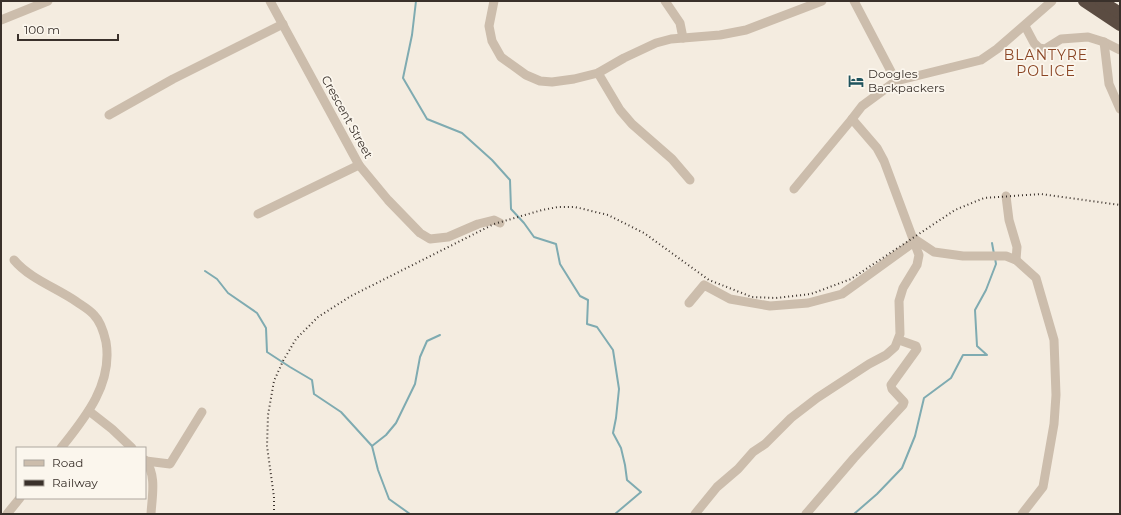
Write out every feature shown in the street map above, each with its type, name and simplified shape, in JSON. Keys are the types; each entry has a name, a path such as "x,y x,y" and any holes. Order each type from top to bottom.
{"highway":[{"path":"1084,1 1120,25"},
{"path":"1101,1 1120,13"}],"street":[{"path":"1,20 48,1"},
{"name":"Crescent Street","path":"270,1 359,165 388,200 420,233 430,239 448,237 478,224 494,220 500,222"},
{"path":"494,1 489,26 492,41 501,57 526,75 540,81 552,82 574,79 598,73 624,58 656,43 671,39 720,35 746,30 822,1"},
{"path":"665,1 680,23 683,38"},
{"path":"854,1 896,81"},
{"path":"794,189 862,106 896,81 981,60 997,50 1052,1"},
{"path":"108,115 173,79 283,24"},
{"path":"1025,26 1034,43 1039,48 1045,49 1062,39 1088,36 1120,50"},
{"path":"1104,42 1109,84 1120,108"},
{"path":"598,73 620,110 672,159 690,180"},
{"path":"695,514 718,487 738,469 753,452 765,444 791,418 843,380 886,355 895,347 899,340 899,301 903,288 917,265 919,255 884,161 877,148 852,119"},
{"path":"258,214 359,165"},
{"path":"1006,196 1009,220 1017,247 1016,260"},
{"path":"913,240 934,252 963,256 1006,256 1016,260 1036,278 1054,340 1056,395 1054,424 1043,487 1022,514"},
{"path":"689,303 704,285 730,298 770,306 808,303 836,296 842,294 913,240"},
{"path":"14,260 22,268 45,284 76,302 94,315 102,328 107,347 107,360 101,386 89,411 62,447"},
{"path":"806,514 854,458 903,405 904,402 892,389 891,385 917,349 916,346 899,340"},
{"path":"89,411 112,429 131,447"},
{"path":"146,460 170,464 202,412"},
{"path":"146,460 153,477 151,514"},
{"path":"7,514 19,499"}],"waterway":[{"path":"416,1 412,35 403,78 427,119 462,133 492,160 510,180 511,209 534,237 556,244 560,264 580,296 588,300 587,324 597,327 613,350 619,389 613,433 621,448 627,480 641,492 615,514"},
{"path":"992,243 994,254"},
{"path":"854,514 877,494 902,468 915,436 924,398 951,378 963,355 987,355 977,346 975,310 986,290 996,264 995,258"},
{"path":"205,271 217,279 228,293 257,313 266,328 267,352 312,380 314,394 341,412 372,446 378,470 389,499 410,514"},
{"path":"372,446 386,435 396,423 415,384 420,357 427,341 440,335"}],"railway":[{"path":"274,514 274,497 267,446 268,415 274,381 283,361 296,339 318,317 351,296 494,224 542,210 558,207 575,207 608,215 644,233 709,280 752,297 776,298 811,294 851,279 955,210 984,198 1041,194 1120,205"}],"place":[{"name":"Doogles Backpackers","path":"856,81"}],"district":[{"name":"BLANTYRE POLICE","path":"1046,64"}]}
